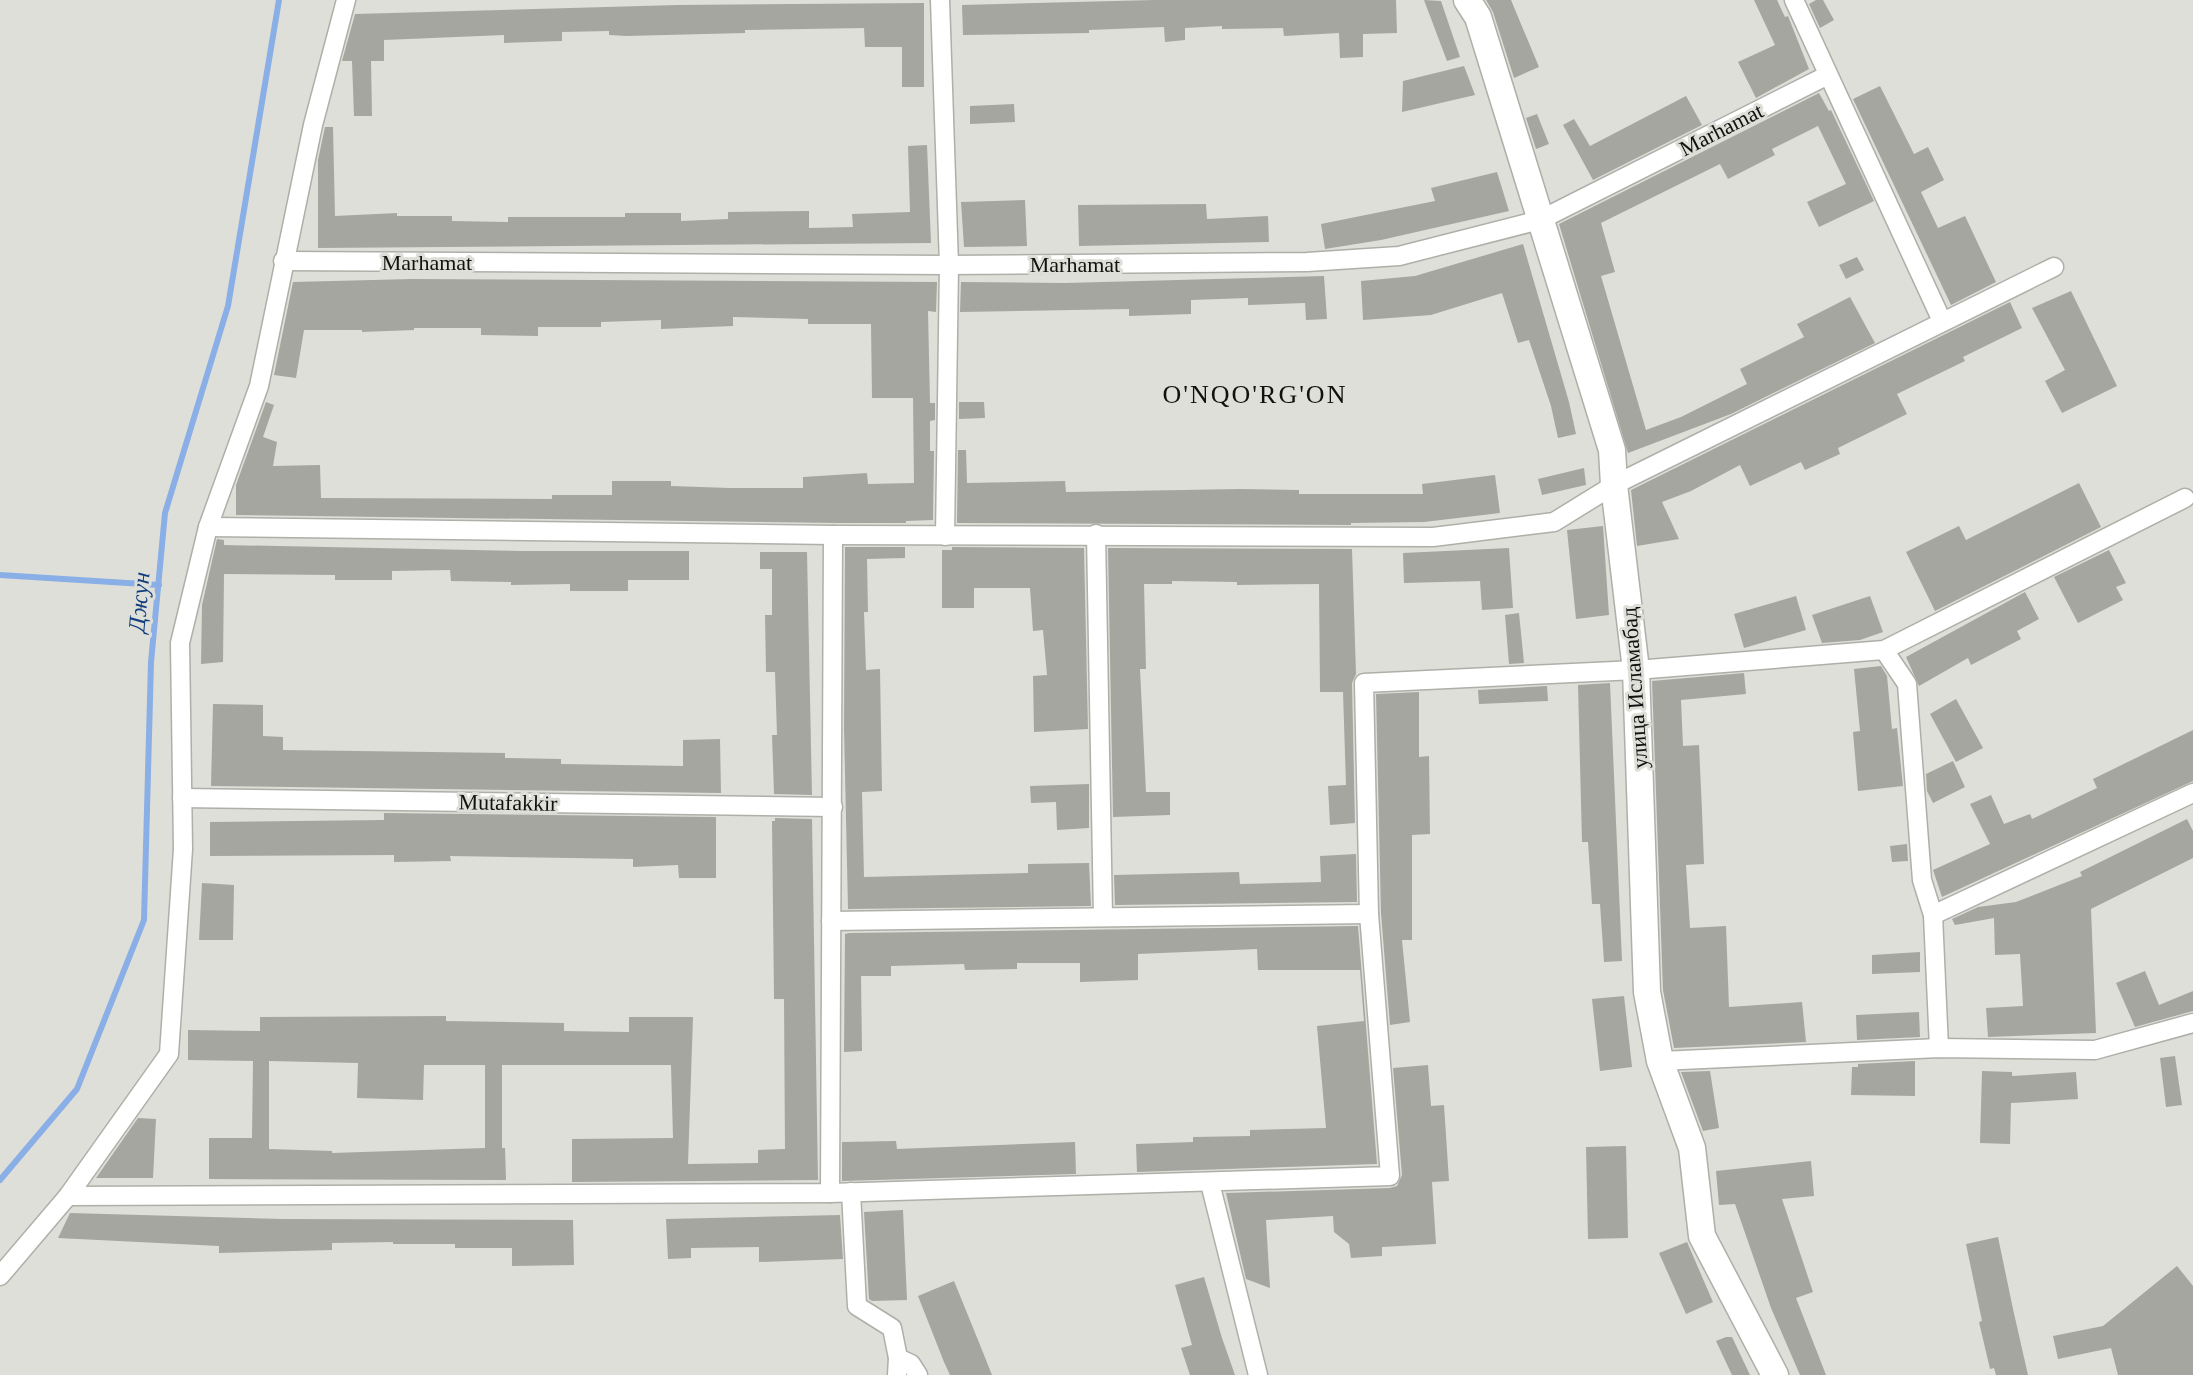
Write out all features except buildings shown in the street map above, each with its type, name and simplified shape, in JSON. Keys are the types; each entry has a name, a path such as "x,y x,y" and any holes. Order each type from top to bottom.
{"street":[{"path":"0,1276 68,1196 169,1054 183,849 180,643 208,527 259,386 313,125 346,0"},
{"path":"940,0 949,265 945,536"},
{"name":"улица Исламабад","path":"1467,0 1478,17 1612,450 1636,670 1647,992 1660,1061 1692,1148 1702,1236 1775,1375"},
{"path":"1794,0 1942,321"},
{"name":"Marhamat","path":"283,261 949,265 1307,262 1399,256 1540,220 1828,75"},
{"path":"208,527 945,536 1433,537 1554,522 1614,485 2054,267"},
{"path":"68,1196 830,1193 1390,1176 1369,914 1364,683 1636,670 1884,650 2185,498"},
{"path":"1096,534 1103,917"},
{"path":"830,1193 833,535"},
{"path":"1884,650 1907,684 1922,880 1933,915 1939,1048"},
{"path":"1933,915 2193,793"},
{"name":"Mutafakkir","path":"182,798 833,807"},
{"path":"831,921 1369,914"},
{"path":"1660,1061 1939,1048 2095,1050 2193,1023"},
{"path":"1210,1183 1258,1375"},
{"path":"851,1192 857,1306 892,1328 897,1366 911,1364 918,1375"}],"waterway":[{"name":"Джун","path":"0,1180 77,1089 144,920 151,662 165,513 228,306 279,0"},
{"path":"0,575 159,585"}],"district":[{"name":"O'NQO'RG'ON","path":"1255,394"}]}
